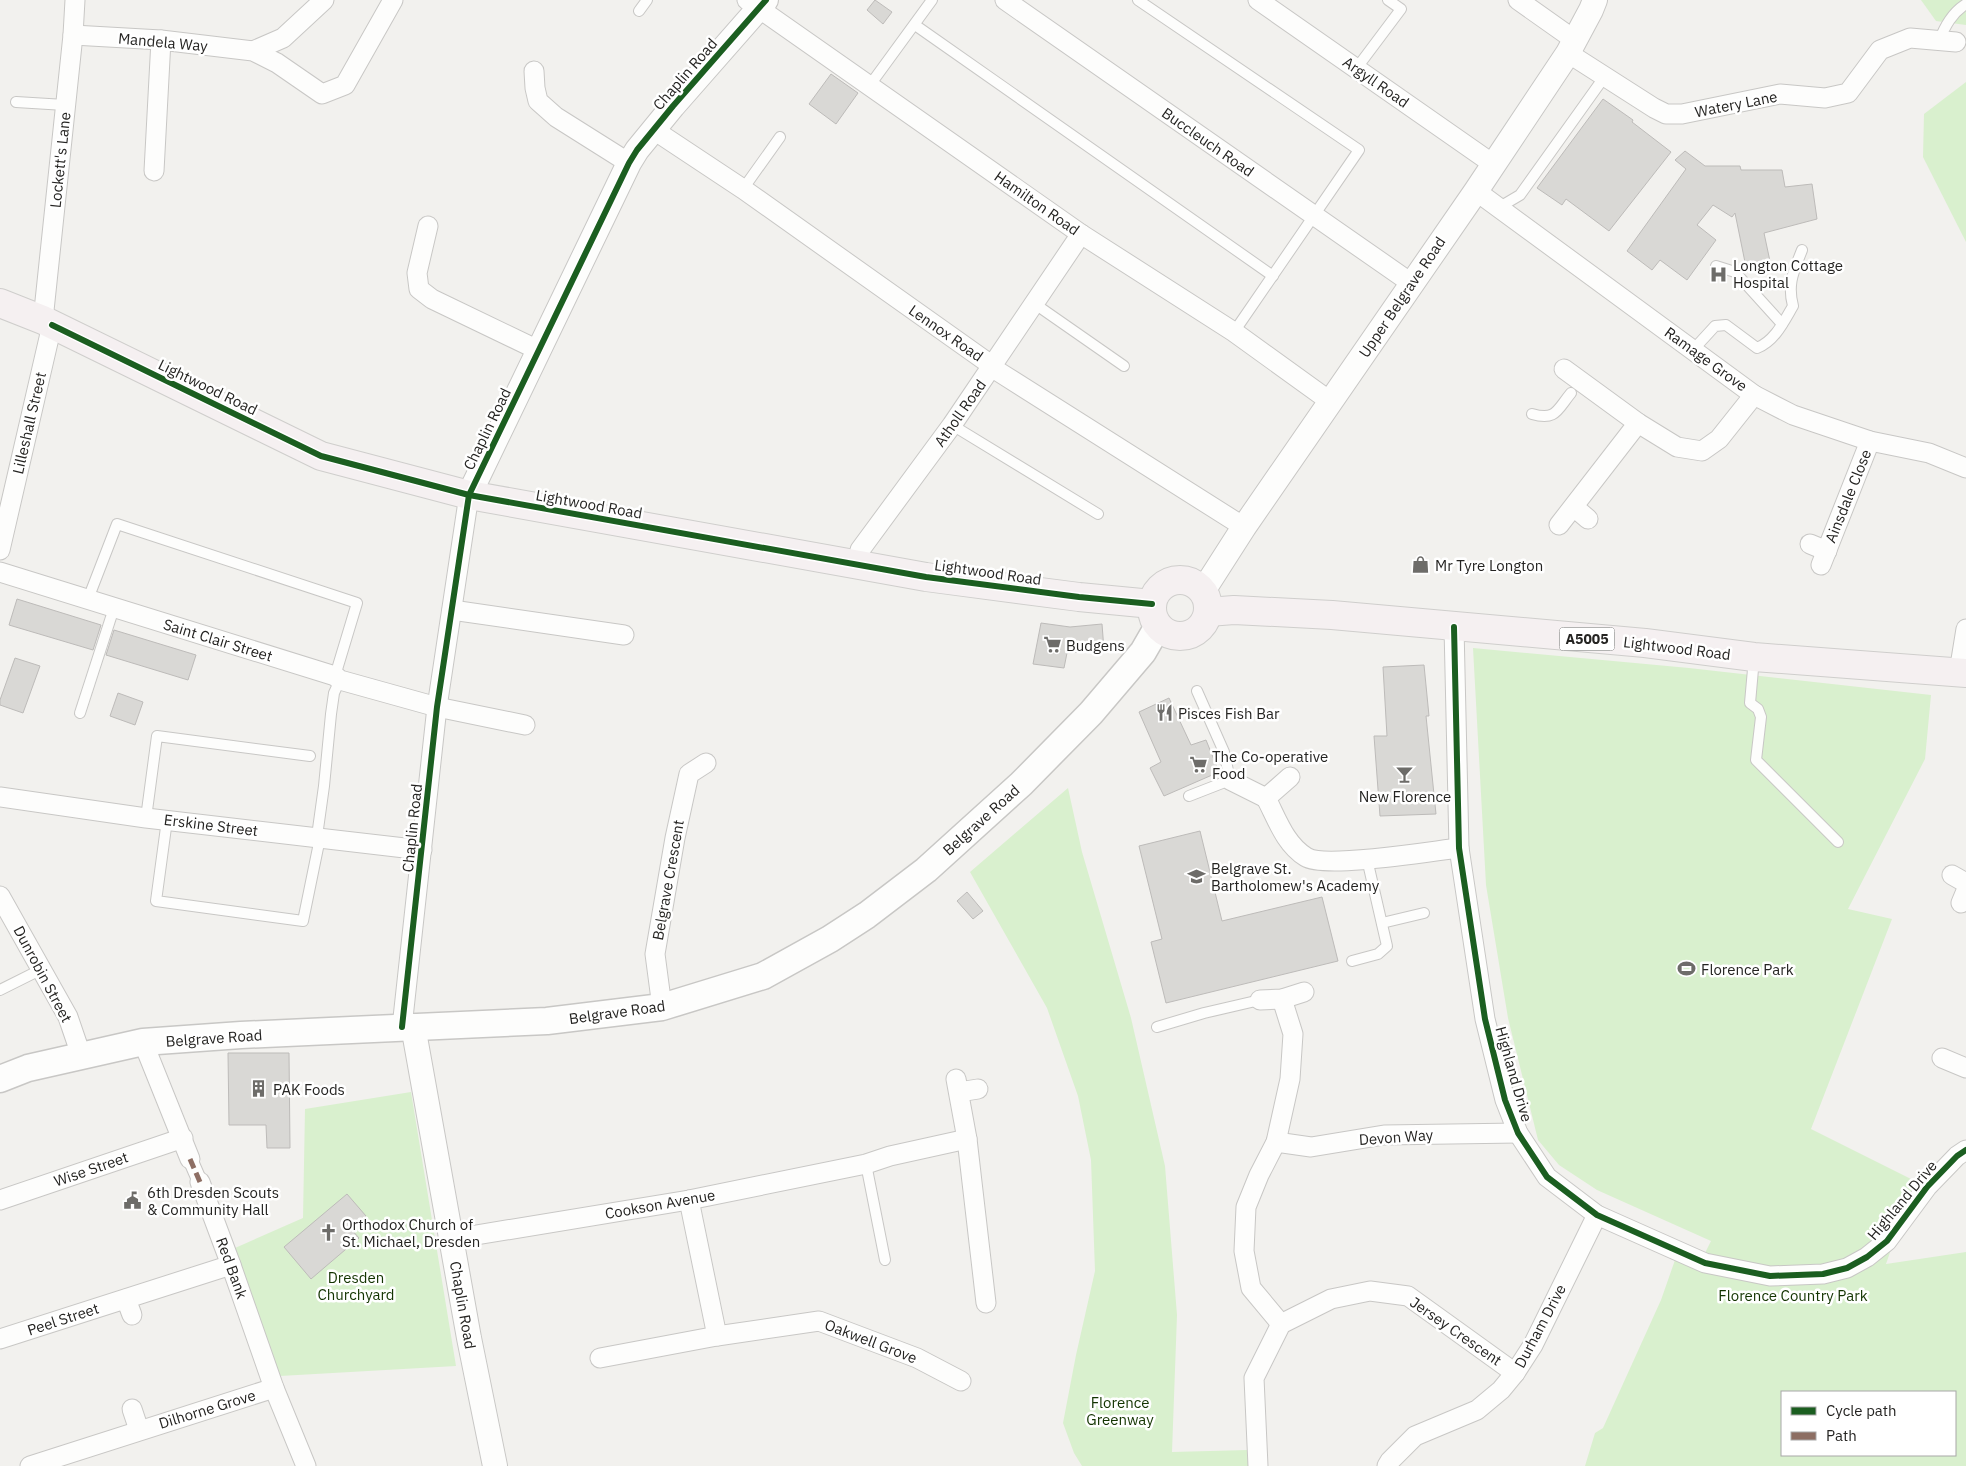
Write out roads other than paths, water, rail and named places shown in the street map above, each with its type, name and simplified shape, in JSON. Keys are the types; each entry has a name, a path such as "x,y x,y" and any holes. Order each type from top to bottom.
{"main road":[{"name":"Lightwood Road","path":"0,302 48,323 321,456 469,495 858,566 1079,597 1155,615"},
{"path":"1180,579 1190,582 1206,602 1205,622 1200,628 1186,636 1176,636 1167,633 1155,615 1158,590 1170,582 1180,579"},
{"name":"Lightwood Road","path":"1206,602 1234,610 1332,615 1645,643 1754,657 1963,672"},
{"name":"Belgrave Road","path":"0,1079 28,1068 143,1042 241,1035 547,1021 662,1007 763,976 830,939 867,915 926,870 1021,784 1091,714 1143,652 1155,615"}],"street":[{"name":"Lockett's Lane","path":"48,323 75,0"},
{"path":"254,51 283,38 324,0"},
{"name":"Mandela Way","path":"73,35 161,40 254,51 277,63 322,94 345,85 392,0"},
{"name":"Buccleuch Road","path":"1005,0 1411,283"},
{"name":"Argyll Road","path":"1258,0 1493,164"},
{"name":"Watery Lane","path":"1518,0 1605,76 1666,114 1682,114 1780,94 1825,98 1848,93 1880,50 1910,38 1947,42"},
{"name":"Upper Belgrave Road","path":"1206,602 1244,527 1476,191 1572,47 1595,0"},
{"name":"Hamilton Road","path":"758,3 870,85 1081,234 1234,332 1331,402"},
{"name":"Chaplin Road","path":"495,1466 469,1338 452,1239 408,1027 422,850 437,707 469,495 629,162 758,3"},
{"path":"154,171 161,40"},
{"path":"534,71 538,101 556,117 629,162"},
{"name":"Lennox Road","path":"654,130 742,189 1007,378 1244,527"},
{"name":"Ramage Grove","path":"1476,191 1754,394 1794,415 1870,441 1929,453 1966,468"},
{"path":"428,226 417,273 419,289 432,299 538,350"},
{"name":"Atholl Road","path":"858,566 860,550 993,367 1081,234"},
{"name":"Lilleshall Street","path":"0,550 48,323"},
{"path":"1564,369 1576,386 1676,447 1702,451 1719,439 1754,394"},
{"path":"1560,525 1638,423"},
{"name":"Ainsdale Close","path":"1819,553 1870,441"},
{"path":"1574,507 1588,519"},
{"name":"Saint Clair Street","path":"0,572 338,678 437,707 525,725"},
{"path":"452,610 624,635"},
{"name":"Highland Drive","path":"1454,627 1459,848 1485,1019 1505,1100 1518,1133 1547,1177 1597,1215 1705,1263 1770,1276 1823,1274 1847,1268 1867,1257 1887,1241 1927,1187 1957,1156 1966,1150"},
{"path":"1963,672 1966,629"},
{"name":"Belgrave Crescent","path":"662,1007 655,954 675,838 689,774 706,764"},
{"path":"1266,798 1290,777"},
{"path":"1230,780 1266,798 1289,842 1308,858 1338,862 1459,848"},
{"name":"Erskine Street","path":"0,796 146,818 422,850"},
{"name":"Dunrobin Street","path":"2,903 42,969 68,1017 80,1055"},
{"path":"1260,1000 1282,999 1304,992"},
{"path":"1258,1466 1254,1378 1281,1324 1251,1288 1244,1251 1246,1207 1259,1175 1276,1142 1290,1079 1293,1034 1282,999"},
{"name":"Red Bank","path":"143,1042 183,1138 232,1265 274,1388 306,1466"},
{"path":"1942,1058 1966,1068"},
{"path":"978,1089 958,1086 967,1139 986,1303"},
{"name":"Devon Way","path":"1276,1142 1311,1147 1384,1135 1518,1133"},
{"name":"Wise Street","path":"0,1200 183,1138"},
{"name":"Cookson Avenue","path":"452,1239 689,1200 866,1164 890,1156 967,1139"},
{"path":"689,1200 717,1336"},
{"name":"Durham Drive","path":"1387,1466 1415,1436 1477,1410 1500,1390 1515,1373 1533,1345 1597,1215"},
{"name":"Peel Street","path":"1,1337 129,1307 232,1265"},
{"name":"Jersey Crescent","path":"1281,1324 1331,1299 1370,1290 1408,1296 1515,1373"},
{"name":"Oakwell Grove","path":"600,1358 717,1336 819,1321 917,1358 961,1381"},
{"name":"Dilhorne Grove","path":"30,1466 51,1463 139,1430 274,1388"},
{"name":"Dilhorne Grove","path":"132,1408 139,1430"}],"lane":[{"path":"639,11 647,0"},
{"path":"870,85 932,0"},
{"path":"1138,0 1359,150 1234,332"},
{"path":"1356,69 1401,9 1388,0"},
{"path":"1947,42 1946,25 1960,8 1966,4"},
{"path":"915,25 1273,276"},
{"path":"1498,208 1520,195 1605,76"},
{"path":"16,102 65,106"},
{"path":"742,189 780,137"},
{"path":"1693,350 1714,326 1726,325 1757,348 1770,340 1793,306 1790,284 1802,250"},
{"path":"1716,266 1735,272 1782,324"},
{"path":"1035,304 1124,366"},
{"path":"1532,414 1545,418 1554,414 1576,386"},
{"path":"952,425 1098,514"},
{"path":"88,600 117,524 357,603 334,693 318,829 320,838 302,921 156,901 167,820"},
{"path":"80,713 114,608"},
{"path":"1754,657 1750,703 1758,709 1761,717 1756,760 1838,842"},
{"path":"1189,796 1230,780 1224,752 1197,691"},
{"path":"146,818 157,736 310,756"},
{"path":"1352,960 1378,954 1387,946 1367,859"},
{"path":"1382,923 1424,913"},
{"path":"0,990 42,969"},
{"path":"1158,1027 1204,1013 1260,1000"},
{"path":"866,1164 885,1260"}],"place":[{"name":"Longton Cottage Hospital","path":"1719,274"},
{"name":"Mr Tyre Longton","path":"1421,565"},
{"name":"Budgens","path":"1052,645"},
{"name":"Pisces Fish Bar","path":"1164,713"},
{"name":"The Co-operative Food","path":"1198,765"},
{"name":"New Florence","path":"1405,775"},
{"name":"Belgrave St. Bartholomew's Academy","path":"1197,877"},
{"name":"Florence Park","path":"1687,969"},
{"name":"PAK Foods","path":"259,1089"},
{"name":"6th Dresden Scouts & Community Hall","path":"133,1201"},
{"name":"Orthodox Church of St. Michael, Dresden","path":"328,1233"}],"park label":[{"name":"Dresden Churchyard","path":"356,1286"},
{"name":"Florence Country Park","path":"1793,1295"},
{"name":"Florence Greenway","path":"1120,1410"}]}
